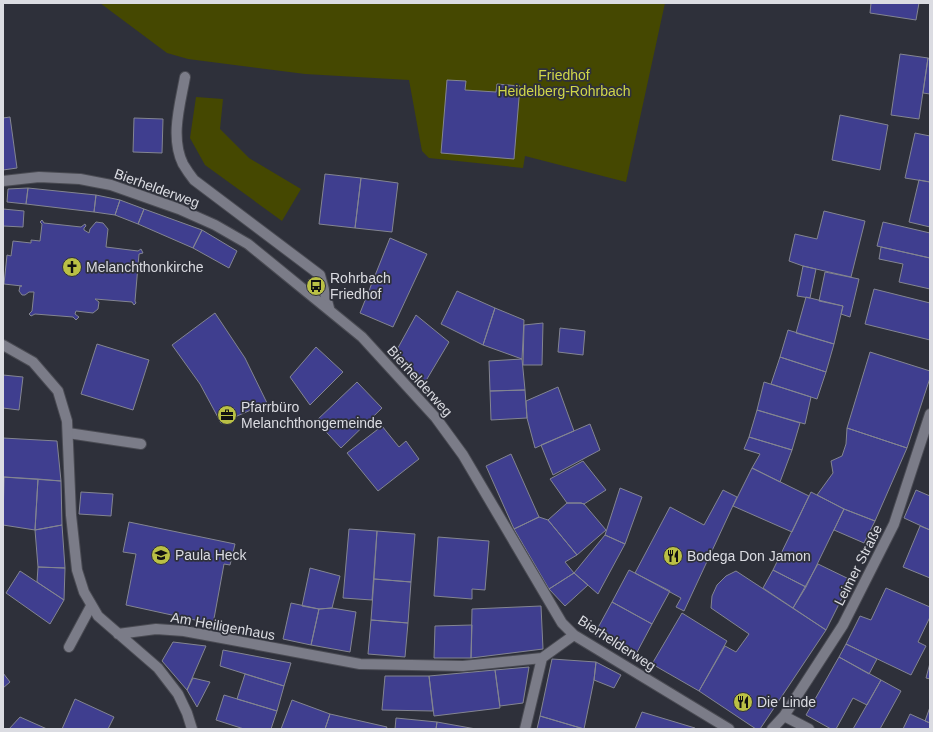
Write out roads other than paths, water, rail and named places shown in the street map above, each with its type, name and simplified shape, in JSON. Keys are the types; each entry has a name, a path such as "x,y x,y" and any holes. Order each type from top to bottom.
{"street":[{"path":"185,77 177,122 177,144 183,164 194,180 320,275 329,308"},
{"name":"Bierhelderweg","path":"3,181 39,177 80,180 111,185 179,209 215,225 248,244 329,308 362,337 436,418 463,455 562,623 574,635 728,729"},
{"path":"3,345 33,362 58,391 67,420 70,495 77,570 84,592 98,616 158,668 178,694 187,713 192,729"},
{"name":"Leimer Straße","path":"772,729 784,716 843,625 894,524 930,414"},
{"path":"68,433 141,444"},
{"path":"70,647 91,606"},
{"name":"Am Heiligenhaus","path":"118,634 156,629 184,631 360,664 463,666 542,658 574,635"},
{"path":"525,729 542,658"},
{"path":"784,716 809,729"}],"place":[{"name":"Melanchthonkirche","path":"72,267"},
{"name":"Rohrbach Friedhof","path":"316,286"},
{"name":"Pfarrbüro Melanchthongemeinde","path":"227,415"},
{"name":"Paula Heck","path":"161,555"},
{"name":"Bodega Don Jamon","path":"673,556"},
{"name":"Die Linde","path":"743,702"}],"park label":[{"name":"Friedhof Heidelberg-Rohrbach","path":"564,84"}]}
